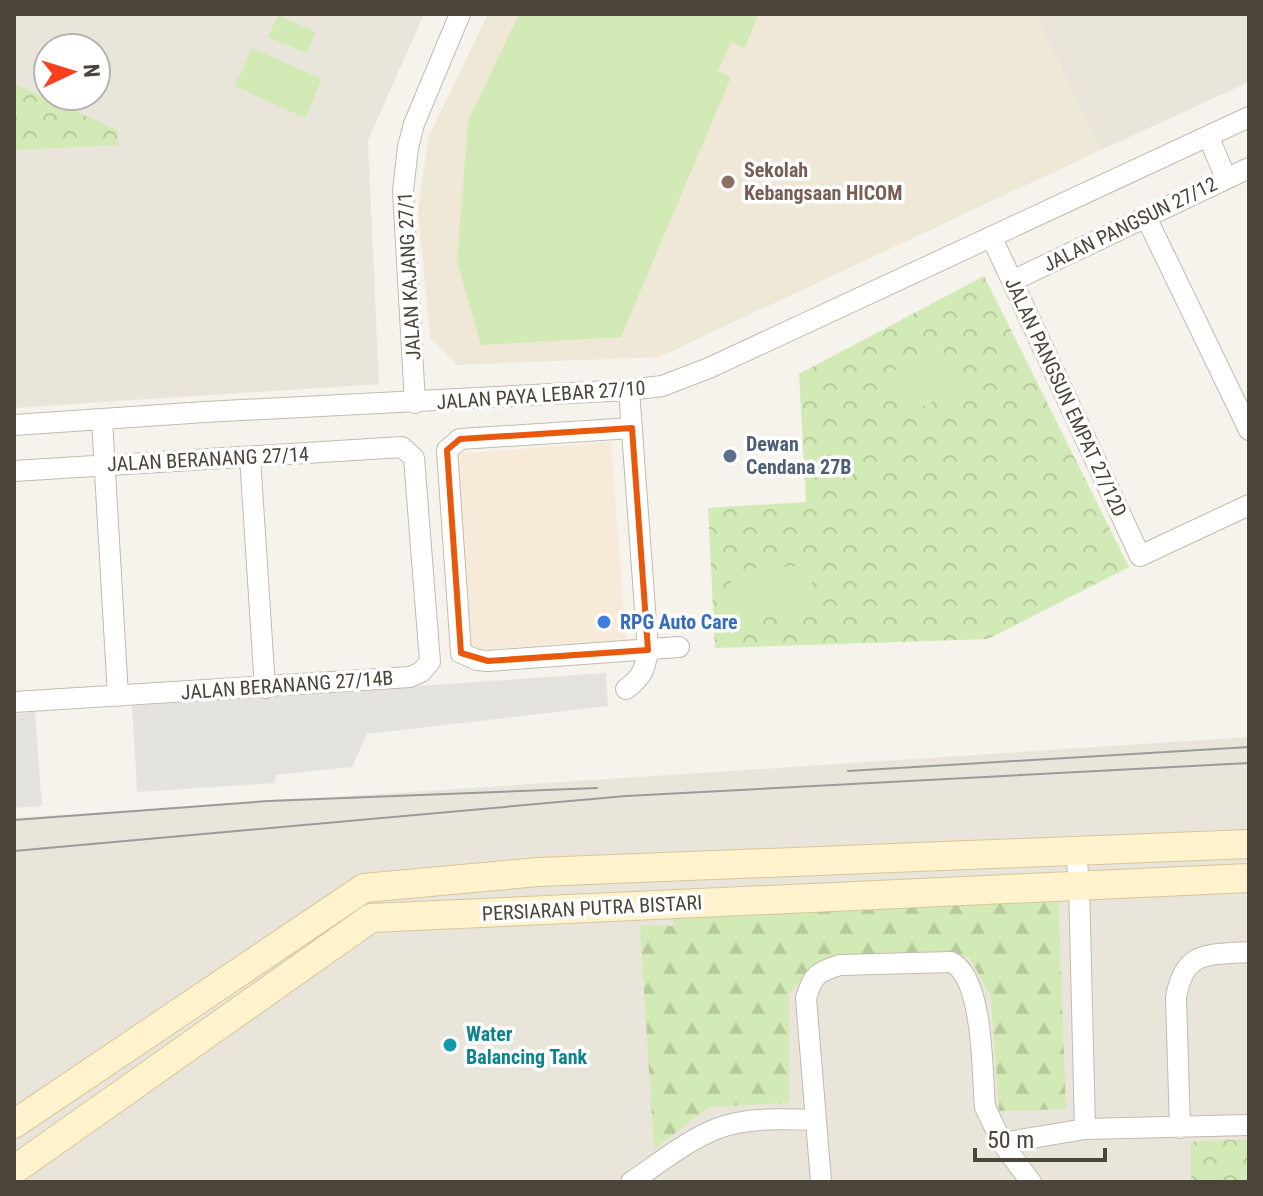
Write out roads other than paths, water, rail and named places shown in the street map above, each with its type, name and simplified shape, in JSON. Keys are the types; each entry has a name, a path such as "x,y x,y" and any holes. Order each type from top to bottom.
{"main road":[{"name":"PERSIARAN PUTRA BISTARI","path":"14,1124 364,888 538,872 1249,844"},
{"name":"PERSIARAN PUTRA BISTARI","path":"14,1170 371,918 1249,878"}],"street":[{"name":"JALAN KAJANG 27/1","path":"415,403 403,191 408,147 414,124 460,14"},
{"name":"JALAN PAYA LEBAR 27/10","path":"14,425 662,386 709,368 1249,117"},
{"path":"1208,136 1226,178"},
{"name":"JALAN PANGSUN 27/12","path":"1012,281 1249,168"},
{"path":"1146,217 1249,430"},
{"name":"JALAN PANGSUN EMPAT 27/12D","path":"992,238 1140,556 1249,505"},
{"path":"626,689 645,671 648,650 629,390"},
{"path":"102,420 118,696"},
{"path":"632,428 460,439 447,450 461,653 488,661 679,647"},
{"name":"JALAN BERANANG 27/14","path":"14,471 402,447"},
{"name":"JALAN BERANANG 27/14B","path":"14,702 265,688 410,677 421,672 430,662 414,458 402,447"},
{"path":"250,457 265,688"},
{"path":"1076,852 1085,1129"},
{"path":"1180,1128 1176,998 1179,979 1188,964 1203,955 1249,952"},
{"path":"821,1182 806,998 812,979 824,970 840,965 951,962 959,966 972,991 985,1107 1002,1143 1031,1182"},
{"path":"631,1182 716,1129 774,1118 815,1120"},
{"path":"1002,1143 1085,1129 1249,1125"}],"tram line":[{"path":"848,771 1249,747"},
{"path":"14,851 626,796 1249,763"},
{"path":"14,820 268,801 597,788"}],"place":[{"name":"Sekolah Kebangsaan HICOM","path":"728,182"},
{"name":"Dewan Cendana 27B","path":"730,456"},
{"name":"RPG Auto Care","path":"604,622"},
{"name":"Water Balancing Tank","path":"450,1045"}]}
